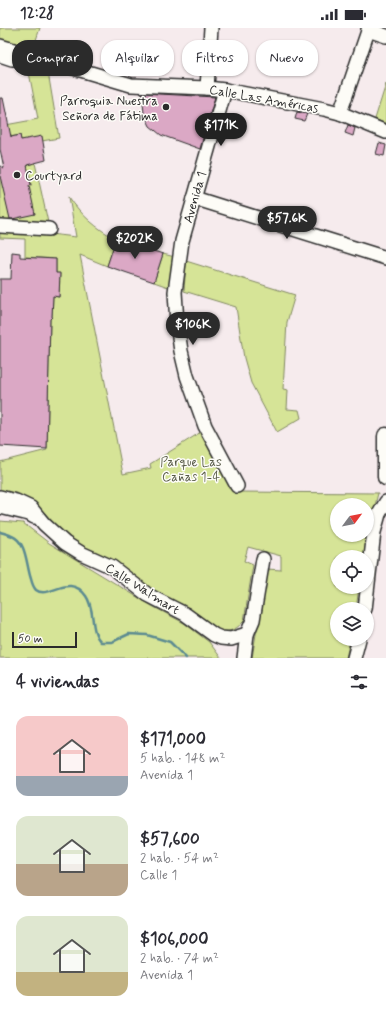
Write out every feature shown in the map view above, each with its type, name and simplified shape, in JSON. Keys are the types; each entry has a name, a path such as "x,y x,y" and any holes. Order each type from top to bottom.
{"main road":[{"path":"386,436 386,477"}],"street":[{"path":"207,88 211,28"},
{"path":"340,113 369,29 386,36"},
{"name":"Calle Las Américas","path":"0,46 131,85 225,90 340,113 386,132"},
{"name":"Avenida 1","path":"225,90 182,241 175,292 177,323 186,376 205,426 237,486"},
{"path":"194,198 386,258"},
{"path":"0,226 48,229"},
{"name":"Calle Walmart","path":"0,496 24,504 31,508 57,537 72,548 112,567 157,600 185,614 214,635 221,638 231,639 247,634"},
{"path":"366,602 374,532 386,502"},
{"name":"Calle Walmart","path":"0,506 29,514 44,524"},
{"path":"244,658 247,634 253,620 264,559"},
{"path":"354,658 357,646"}],"green space":[{"path":"0,28 40,28 36,40 12,40 12,43 0,39"},
{"path":"30,76 49,76 59,138 42,141 21,140 20,135 0,139 0,126 38,119"},
{"path":"386,84 386,124 375,119"},
{"path":"35,163 49,227 0,224 0,176 7,181 31,186 27,165"},
{"name":"Parque Las Cañas 1-4","path":"69,197 90,221 116,239 107,266 80,255 123,474 151,468 150,464 201,432 235,492 378,493 374,510 374,498 330,498 330,542 367,542 365,550 330,550 330,594 358,594 357,602 330,602 330,646 349,646 346,658 252,658 267,569 281,570 281,556 248,547 244,561 253,565 244,621 234,629 220,631 182,604 163,598 122,566 78,545 57,527 45,513 32,503 0,492 0,462 47,450 50,319 52,317 53,296 59,297 60,274 56,273 56,259 25,257 25,239 0,238 0,231 76,237"},
{"path":"163,254 175,257 171,288 154,282"},
{"path":"186,261 295,295 287,322 283,389 288,390 287,409 299,410 301,418 277,432 251,383 244,358 236,307 184,291"},
{"path":"0,521 23,523 49,543 152,606 184,623 209,642 221,658 0,658"}],"building":[{"path":"142,93 215,97 200,149 161,135 150,126 144,113"},
{"name":"Courtyard","path":"0,98 3,98 11,137 20,135 21,140 42,136 46,160 27,165 31,185 29,186 35,214 12,219 10,219 0,176 0,166 4,168 0,149"},
{"path":"297,112 307,114 304,121 295,119"},
{"path":"348,125 355,128 353,136 345,133"},
{"path":"379,143 386,145 384,156 376,154"},
{"path":"116,239 163,254 154,282 107,266"},
{"path":"12,252 20,253 20,257 56,259 56,273 60,273 59,297 53,296 52,317 50,319 47,449 0,446 0,279 11,279"}],"waterway":[{"path":"0,532 12,536 21,543 32,583 36,590 47,592 66,586 73,586 80,589 86,596 91,607 95,632 101,642 112,642 129,634 147,635 170,642 186,658"}],"place":[{"name":"Parroquia Nuestra Señora de Fátima","path":"166,107"},
{"name":"Courtyard","path":"17,175"}]}
